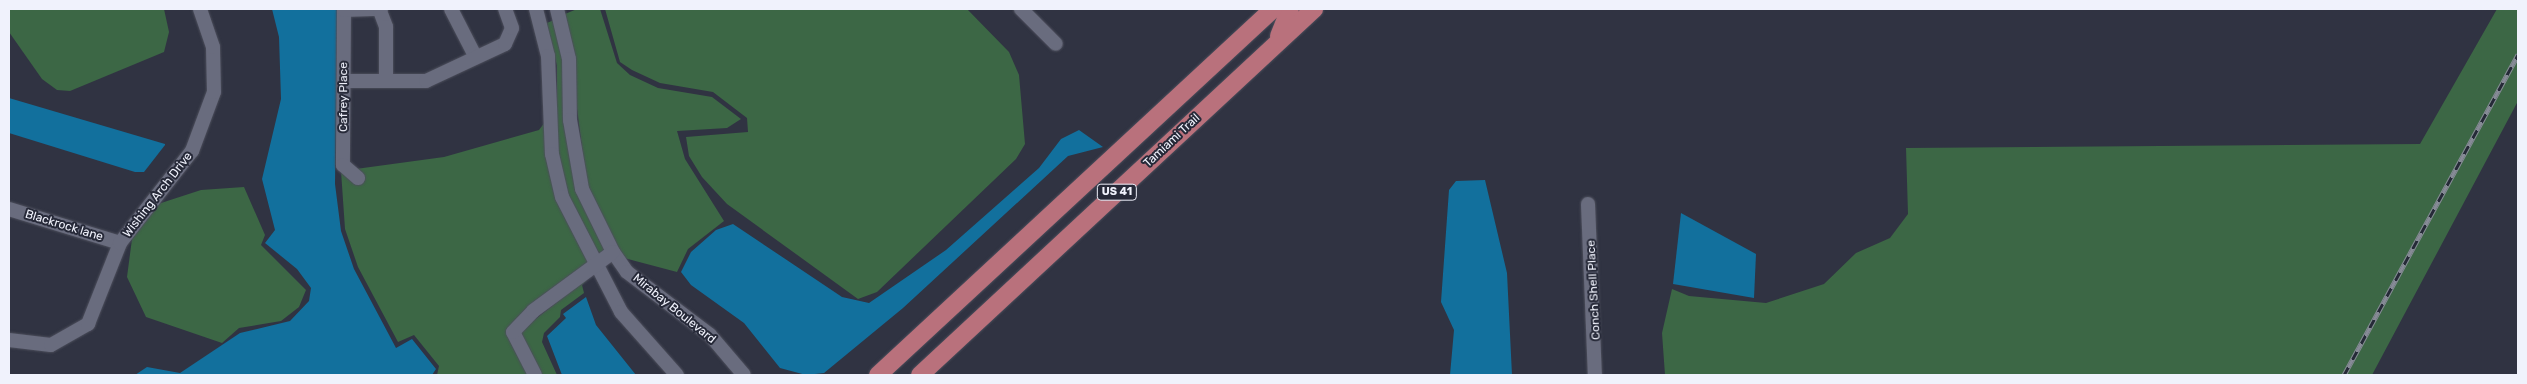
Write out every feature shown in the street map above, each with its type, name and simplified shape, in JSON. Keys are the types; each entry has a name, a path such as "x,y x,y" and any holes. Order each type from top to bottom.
{"main road":[{"name":"US 41","path":"878,375 1273,9"},
{"path":"1273,47 1290,9"},
{"name":"Tamiami Trail","path":"920,375 1314,9"},
{"path":"1061,244 1061,218 1076,191"}],"street":[{"name":"Wishing Arch Drive","path":"9,340 51,346 88,324 120,243 192,151 212,108 213,47 200,9"},
{"path":"344,9 380,10 386,27 386,82"},
{"name":"Cafrey Place","path":"344,9 343,165 358,178"},
{"path":"451,9 475,56"},
{"path":"344,81 426,81 509,38 512,28 505,9"},
{"path":"536,9 548,56 552,154 562,197 621,312 677,375"},
{"name":"Mirabay Boulevard","path":"557,9 569,59 570,120 582,189 613,252 627,272 710,335 744,375"},
{"path":"1023,10 1056,44"},
{"name":"Conch Shell Place","path":"1588,204 1595,375"},
{"name":"Blackrock lane","path":"9,209 120,243"},
{"path":"535,375 513,332 533,311 613,252"}],"green space":[{"path":"9,9 164,9 169,32 164,52 70,91 57,90 42,79 9,32"},
{"path":"577,9 600,9 617,63 630,75 658,88 712,97 741,119 727,128 677,131 685,159 724,221 688,249 677,272 624,258 587,187 565,14"},
{"path":"605,9 967,9 1009,52 1019,75 1025,144 1016,159 877,292 858,299 727,204 702,177 689,156 686,137 748,132 747,118 713,92 660,83 632,70 620,62"},
{"path":"2497,9 2518,9 2518,101 2372,375 1665,375 1662,333 1672,289 1689,296 1766,303 1824,284 1856,253 1890,238 1908,214 1906,148 2420,144"},
{"path":"556,19 564,59 565,120 607,250 597,257 567,195 557,153 557,66 547,23"},
{"path":"545,122 589,263 530,307 509,329 530,375 437,375 439,366 414,335 398,342 358,267 345,229 341,171 444,157 539,130"},
{"path":"244,187 265,235 261,245 306,290 299,307 281,321 239,328 222,343 146,317 127,277 132,239 158,204 201,190"},
{"path":"594,273 582,285 584,293 561,310 560,317 544,333 542,342 557,375 541,375 519,332"}],"water":[{"path":"272,9 337,9 335,184 341,231 354,269 396,348 412,339 436,369 432,375 135,375 147,367 180,373 240,333 290,321 309,301 311,288 297,269 265,243 275,230 262,179 281,99 279,37"},
{"path":"9,98 165,145 144,172 135,172 9,133"},
{"path":"1079,130 1103,147 1068,156 903,308 824,373 806,375 780,368 744,323 691,285 681,272 691,252 716,230 733,224 842,297 869,303 946,250 1039,168 1061,139"},
{"path":"1485,180 1507,273 1512,375 1450,375 1454,330 1441,302 1449,190 1456,181"},
{"path":"1681,213 1756,254 1754,298 1673,284"},
{"path":"586,297 596,325 636,375 562,375 547,336 566,318 563,314"}],"railway":[{"path":"2344,375 2518,54"}]}
